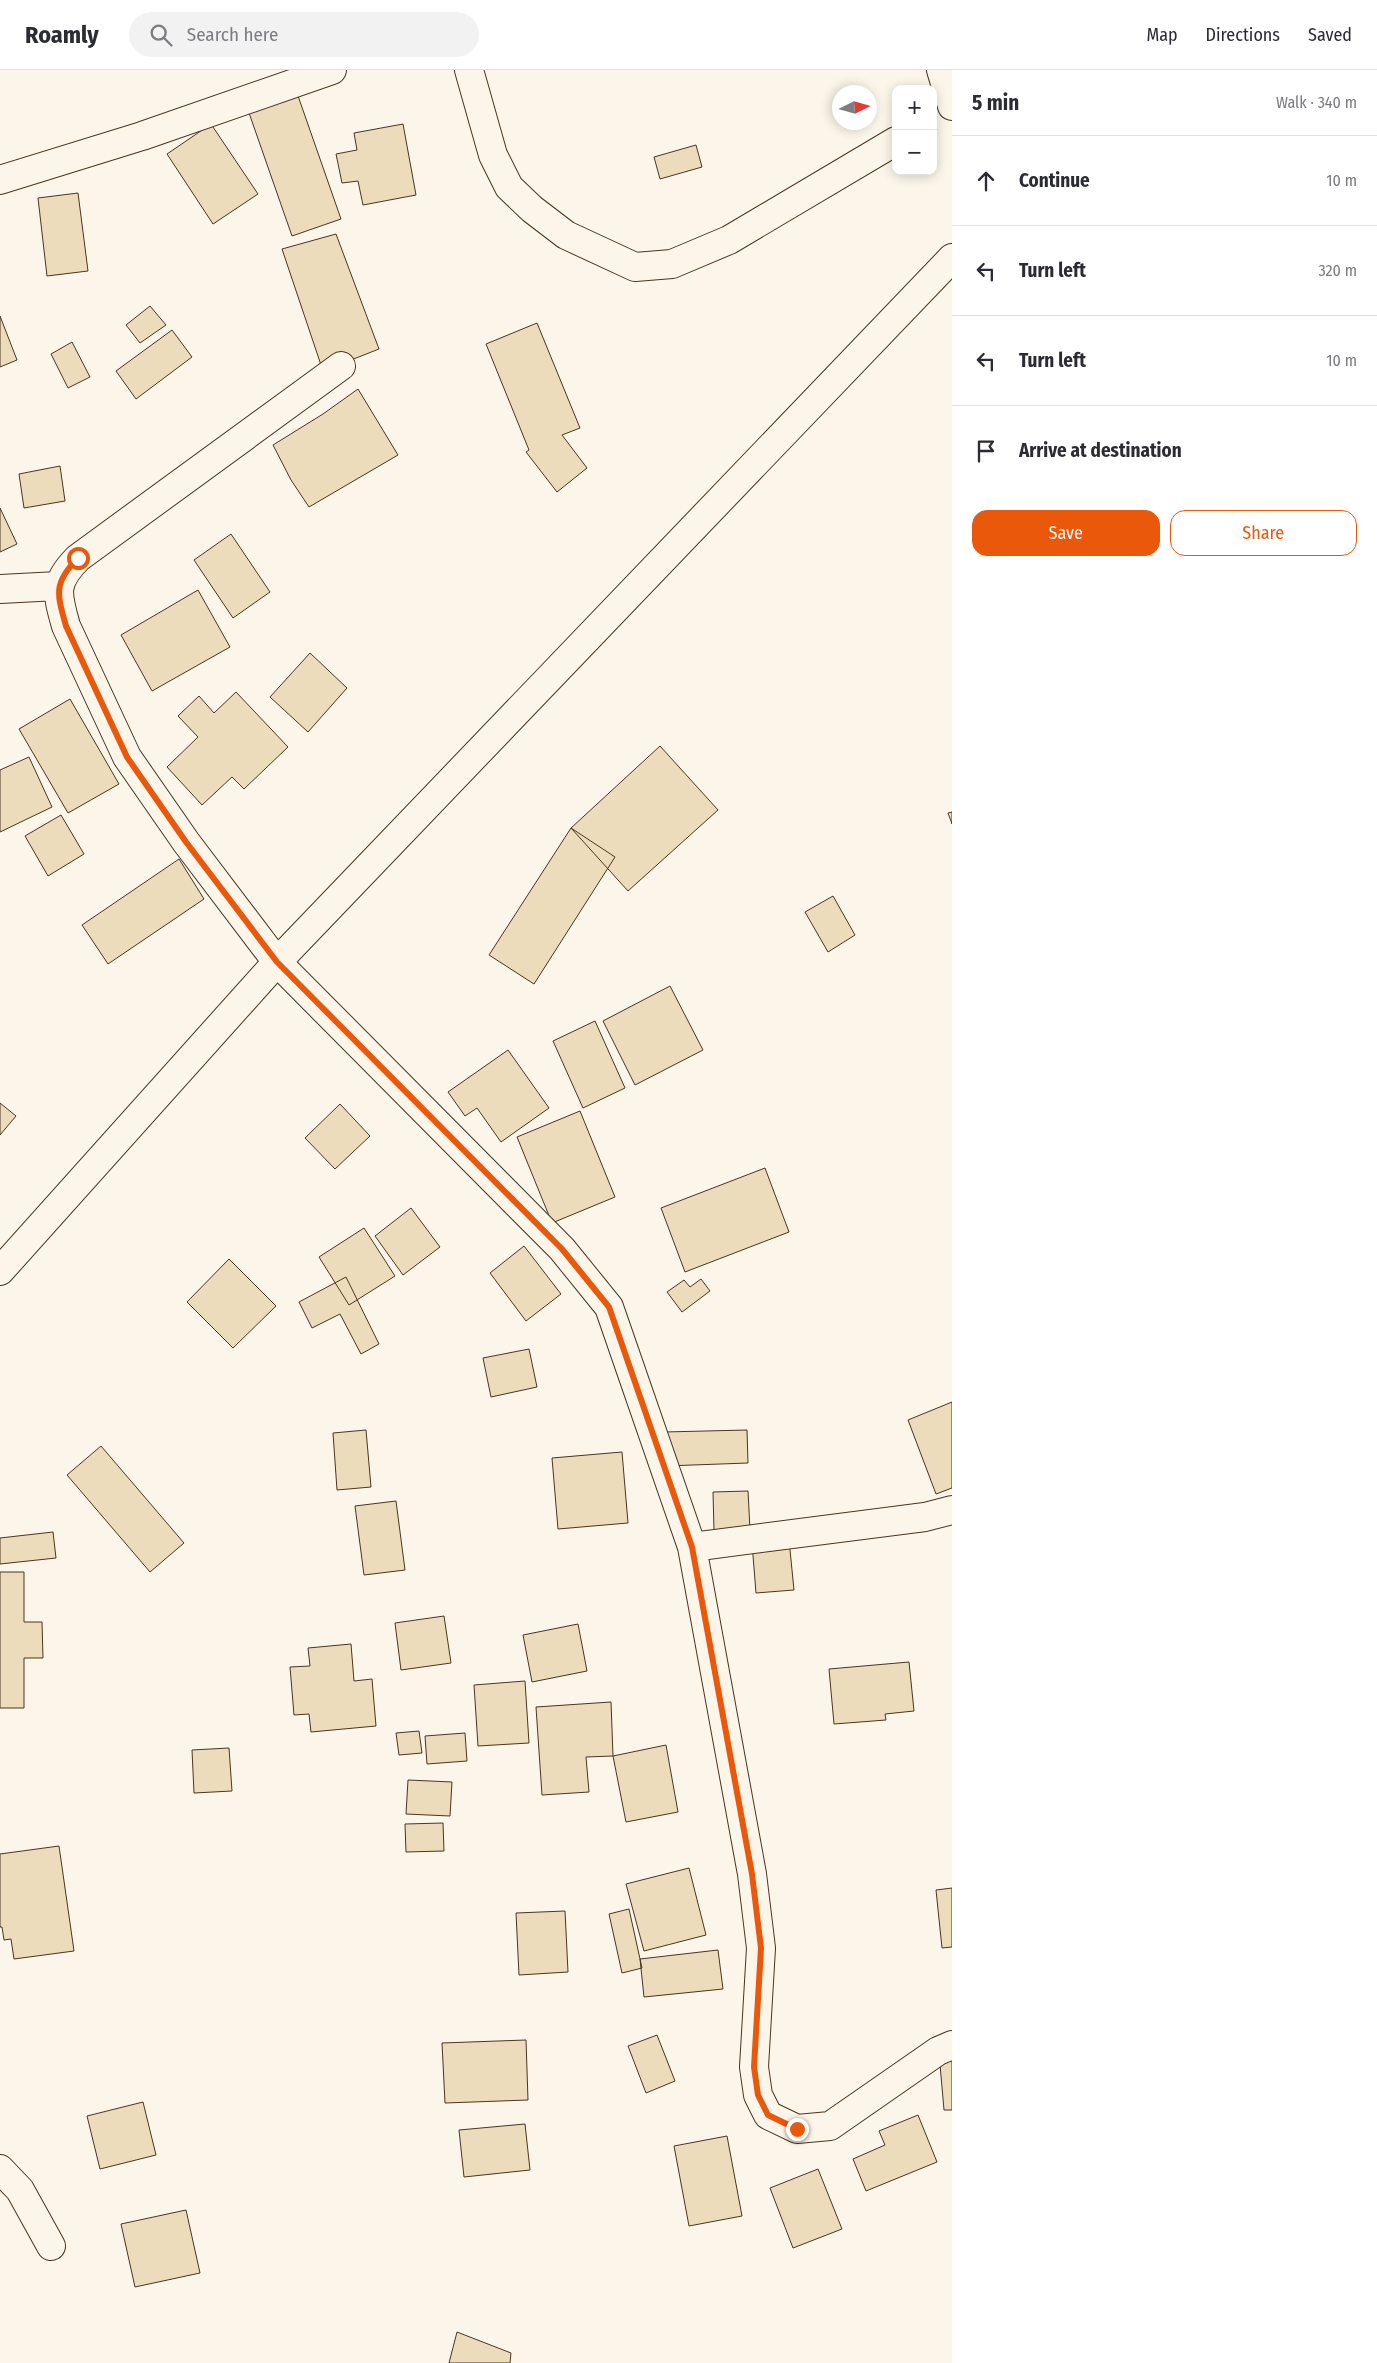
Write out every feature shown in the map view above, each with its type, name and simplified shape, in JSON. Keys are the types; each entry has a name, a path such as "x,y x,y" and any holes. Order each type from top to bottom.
{"street":[{"path":"0,180 142,136 332,70"},
{"path":"469,70 493,155 510,187 532,209 566,235 635,267 672,264 729,240 892,143"},
{"path":"937,115 952,106 941,70"},
{"path":"0,1270 277,962 952,258"},
{"path":"341,366 78,558 65,572 58,586 60,604 66,626 127,757 186,842 277,962 562,1249 609,1307 692,1547 752,1874 761,1948 754,2067 758,2095 768,2115 797,2129 830,2126 938,2051 952,2045"},
{"path":"0,589 58,586"},
{"path":"692,1547 925,1517 952,1510"},
{"path":"0,2169 20,2190 51,2246"}],"building":[{"path":"297,93 341,219 292,236 248,110"},
{"path":"211,124 258,194 213,224 167,154"},
{"path":"403,124 416,195 363,205 358,181 342,183 336,154 357,150 354,133"},
{"path":"696,145 702,167 660,179 654,157"},
{"path":"78,193 88,271 47,276 38,198"},
{"path":"336,234 379,349 323,371 282,249"},
{"path":"150,306 166,325 140,343 126,325"},
{"path":"0,316 17,360 0,367"},
{"path":"537,323 580,428 562,435 587,468 557,492 526,452 529,450 486,344"},
{"path":"172,330 192,357 136,399 116,371"},
{"path":"72,342 90,377 68,388 51,354"},
{"path":"358,389 398,455 309,507 291,480 273,445 323,414"},
{"path":"60,466 65,501 24,508 19,474"},
{"path":"0,508 17,544 0,552"},
{"path":"231,534 270,592 233,618 194,560"},
{"path":"198,590 230,647 152,691 121,635"},
{"path":"310,653 347,688 308,732 270,697"},
{"path":"236,692 288,747 244,789 232,777 202,805 167,767 198,737 178,716 199,696 214,713"},
{"path":"70,699 119,784 68,813 19,729"},
{"path":"660,746 718,810 628,891 571,828"},
{"path":"29,757 52,807 0,832 0,770"},
{"path":"952,812 952,824 948,813"},
{"path":"61,815 84,854 48,876 25,836"},
{"path":"571,828 615,857 534,984 489,955"},
{"path":"179,859 204,899 108,964 82,925"},
{"path":"833,896 855,935 828,952 805,912"},
{"path":"670,986 703,1050 635,1085 603,1021"},
{"path":"595,1021 625,1088 583,1108 553,1041"},
{"path":"508,1050 549,1108 501,1142 477,1108 465,1116 448,1092"},
{"path":"0,1103 16,1116 0,1135"},
{"path":"340,1104 370,1136 335,1169 305,1138"},
{"path":"580,1111 615,1197 552,1223 517,1137"},
{"path":"765,1168 789,1232 685,1272 661,1208"},
{"path":"411,1208 440,1247 403,1275 375,1236"},
{"path":"364,1228 395,1276 349,1305 319,1257"},
{"path":"524,1246 561,1294 526,1321 490,1273"},
{"path":"229,1259 276,1306 233,1348 187,1302"},
{"path":"346,1277 379,1344 361,1354 340,1314 312,1328 299,1302"},
{"path":"701,1279 710,1291 682,1312 667,1292 684,1280 690,1287"},
{"path":"529,1349 537,1387 491,1397 483,1358"},
{"path":"952,1402 952,1488 936,1494 908,1420"},
{"path":"366,1430 371,1487 337,1490 333,1433"},
{"path":"747,1430 748,1463 665,1466 664,1432"},
{"path":"101,1446 184,1543 150,1572 67,1475"},
{"path":"622,1452 628,1523 558,1529 552,1458"},
{"path":"748,1491 750,1529 714,1531 713,1492"},
{"path":"396,1501 405,1570 364,1575 355,1506"},
{"path":"53,1532 56,1558 0,1564 0,1538"},
{"path":"789,1540 794,1590 756,1593 752,1543"},
{"path":"0,1572 24,1572 24,1622 42,1622 43,1658 24,1658 24,1708 0,1708"},
{"path":"444,1616 451,1663 401,1670 395,1623"},
{"path":"578,1624 587,1671 532,1682 523,1635"},
{"path":"351,1644 354,1681 372,1679 376,1726 311,1732 309,1714 294,1715 290,1667 310,1666 308,1648"},
{"path":"909,1662 914,1711 885,1714 886,1720 834,1724 829,1669"},
{"path":"525,1681 529,1743 478,1746 474,1685"},
{"path":"611,1702 613,1756 586,1757 589,1792 542,1795 536,1707"},
{"path":"419,1731 422,1753 399,1755 396,1733"},
{"path":"465,1733 467,1761 427,1764 425,1736"},
{"path":"666,1745 678,1812 626,1822 613,1756"},
{"path":"229,1748 232,1791 194,1793 192,1750"},
{"path":"408,1780 452,1782 450,1816 406,1814"},
{"path":"443,1823 444,1851 406,1852 405,1824"},
{"path":"59,1846 74,1951 14,1959 11,1939 4,1940 2,1927 0,1927 0,1854"},
{"path":"689,1868 706,1935 644,1951 626,1884"},
{"path":"952,1888 952,1947 942,1948 936,1890"},
{"path":"629,1909 642,1968 622,1973 609,1914"},
{"path":"565,1911 568,1972 519,1975 516,1913"},
{"path":"718,1950 723,1989 644,1997 640,1959"},
{"path":"657,2035 675,2081 646,2093 628,2046"},
{"path":"526,2040 528,2100 445,2103 442,2043"},
{"path":"952,2052 952,2110 944,2110 939,2053"},
{"path":"143,2102 156,2155 100,2169 87,2116"},
{"path":"918,2115 937,2162 866,2191 853,2159 885,2145 879,2131"},
{"path":"525,2124 530,2170 464,2177 459,2130"},
{"path":"727,2136 742,2216 689,2226 674,2146"},
{"path":"818,2169 842,2229 793,2248 770,2188"},
{"path":"186,2210 200,2273 135,2287 121,2224"},
{"path":"457,2332 511,2353 510,2363 449,2363"}],"route":[{"path":"78,558 65,572 58,586 60,604 66,626 127,757 186,842 277,962 562,1249 609,1307 692,1547 752,1874 761,1948 754,2067 758,2095 768,2115 797,2129"}]}
